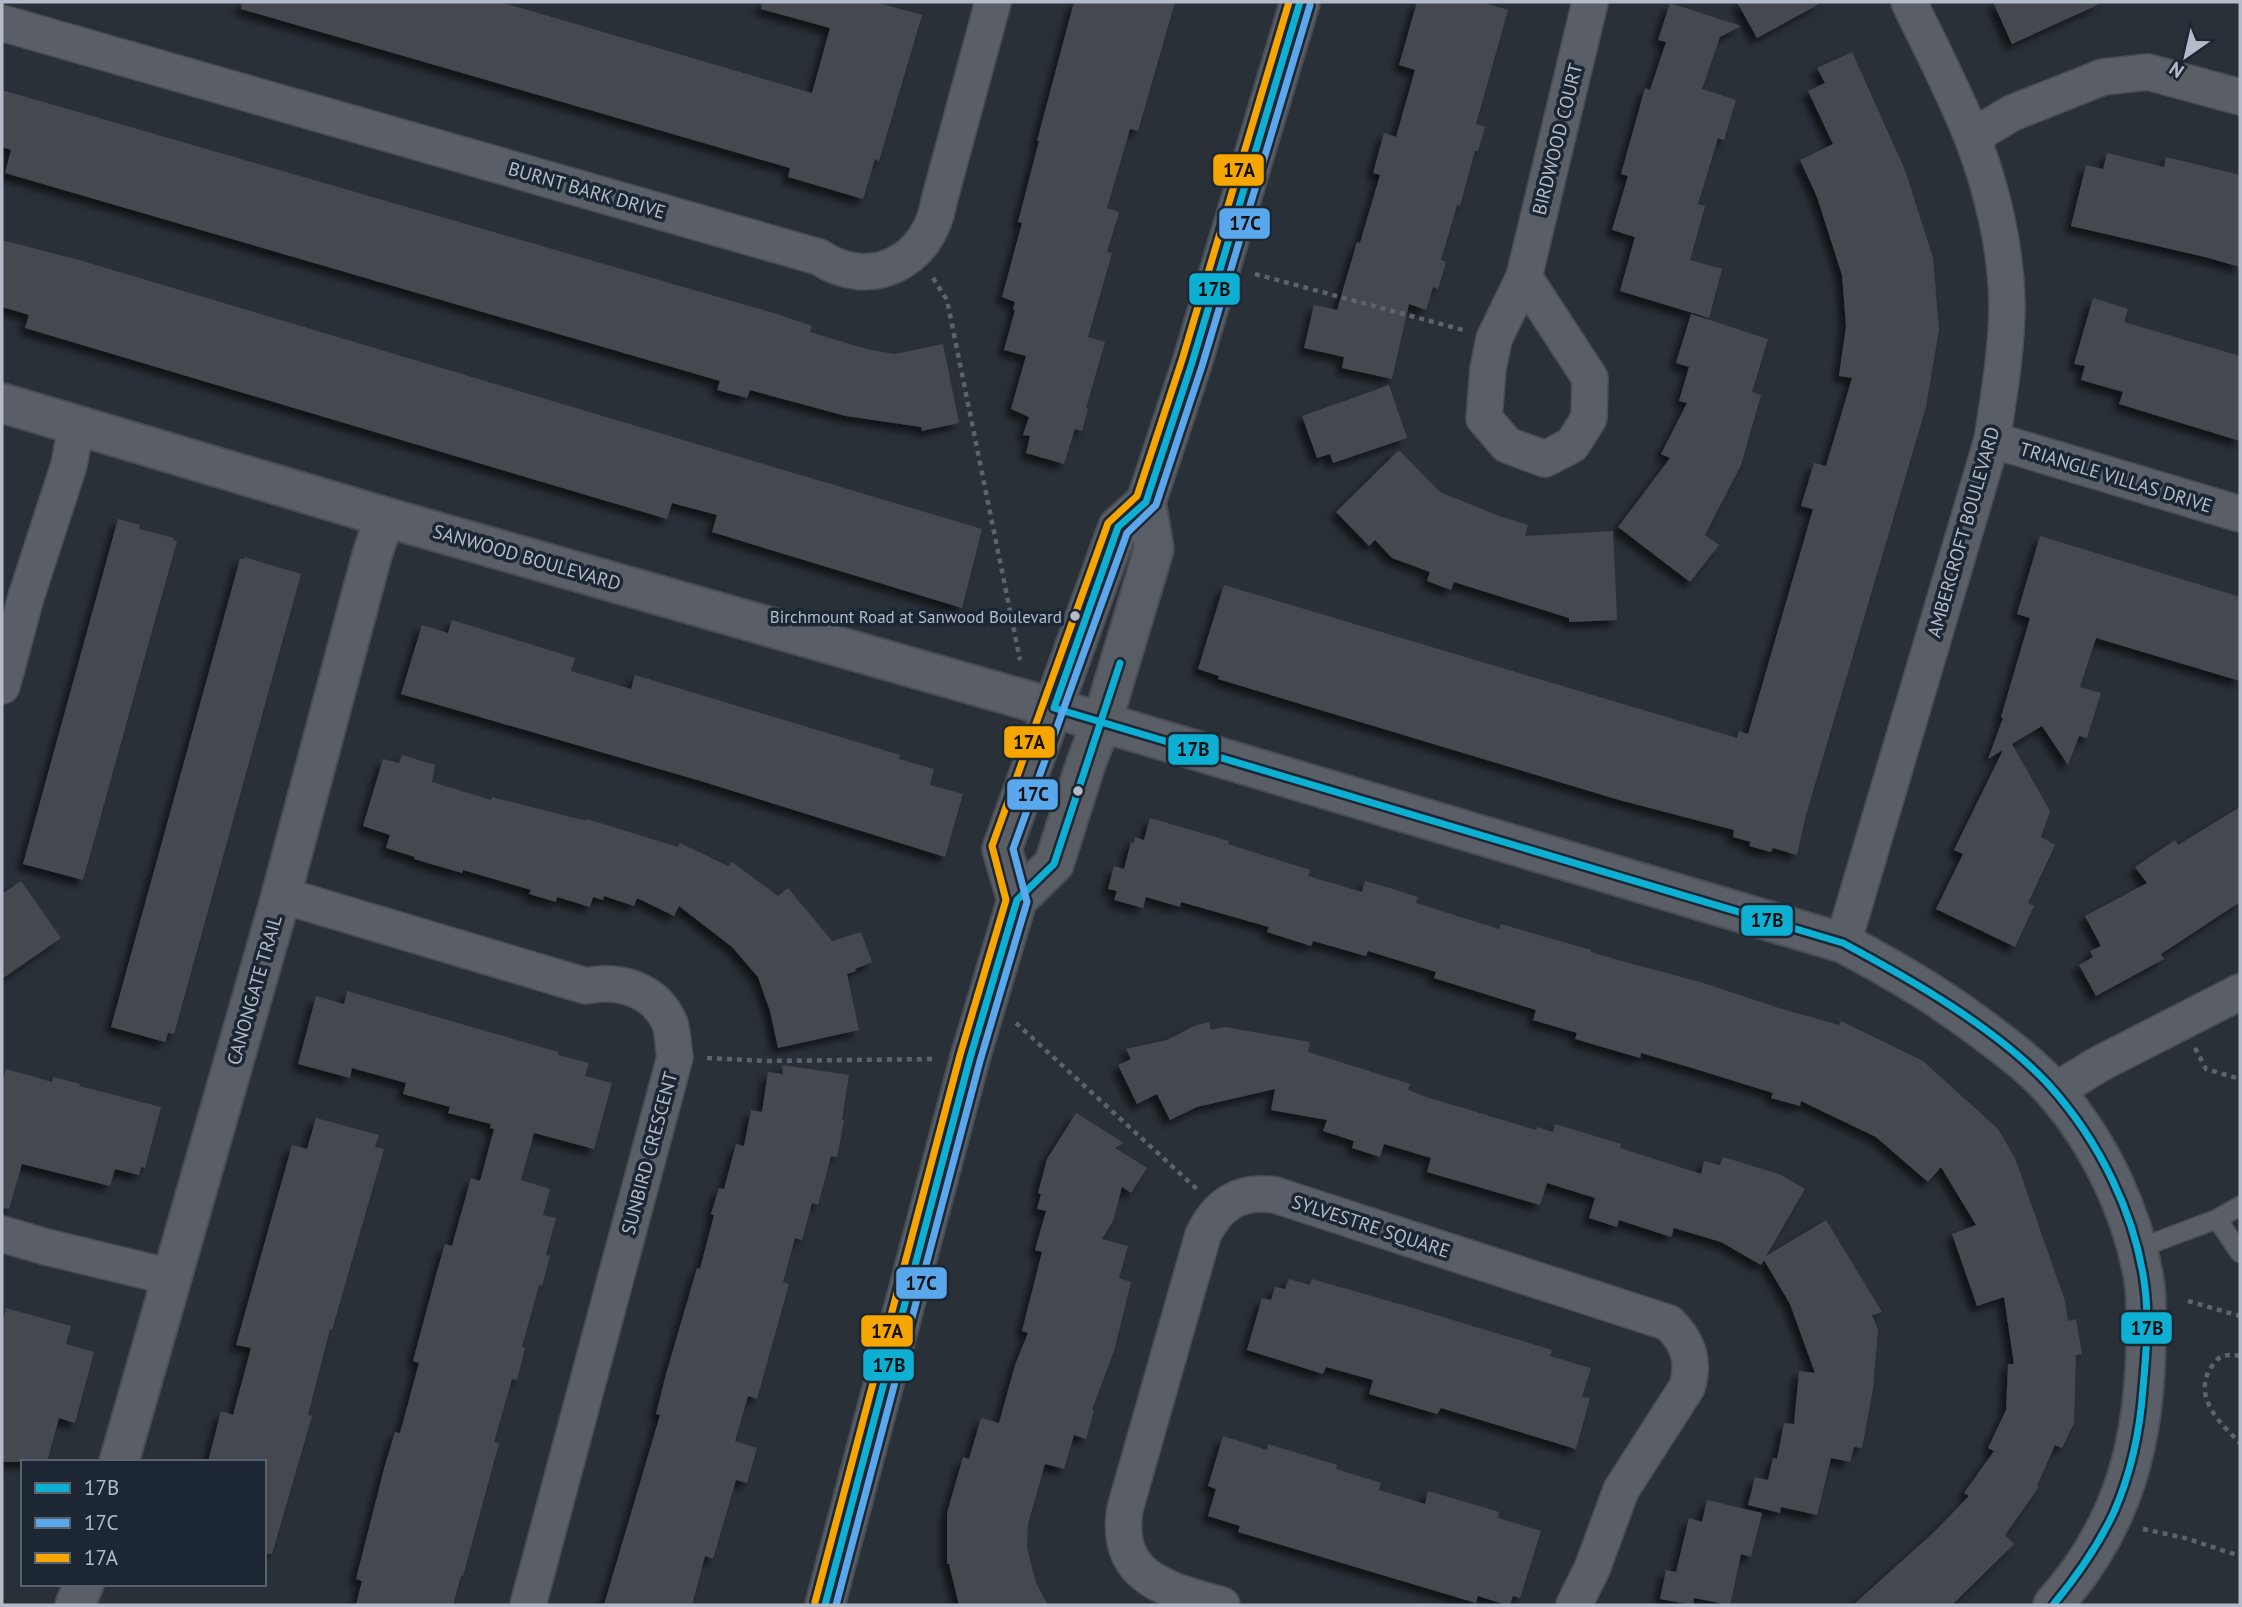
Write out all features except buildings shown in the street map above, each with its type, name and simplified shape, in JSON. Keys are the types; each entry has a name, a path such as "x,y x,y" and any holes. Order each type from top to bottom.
{"main road":[{"path":"825,1605 970,1058 1017,900 1054,864 1102,722 1154,549 1146,502 1192,363 1300,2"},
{"path":"1017,900 1002,849 1118,527 1146,502"}],"street":[{"name":"BURNT BARK DRIVE","path":"2,23 819,257 848,270 871,272 898,264 916,251 937,215 993,2"},
{"name":"BIRDWOOD COURT","path":"1524,277 1590,378 1589,418 1572,445 1545,458 1507,445 1484,418 1488,369 1494,339 1524,277 1590,2"},
{"name":"AMBERCROFT BOULEVARD","path":"1843,943 1992,440 2004,362 2007,303 2005,273 1993,203 1972,137 1909,2"},
{"path":"1972,137 2012,113 2103,77 2148,72 2240,97"},
{"name":"SANWOOD BOULEVARD","path":"2,403 385,517 1102,722 1843,943 1933,993 2023,1060 2055,1091 2095,1148 2109,1175 2137,1249 2146,1303 2147,1359 2144,1408 2133,1458 2111,1520 2070,1586 2053,1605"},
{"path":"2,686 26,597 69,465 76,426"},
{"name":"TRIANGLE VILLAS DRIVE","path":"1992,440 2240,514"},
{"name":"CANONGATE TRAIL","path":"120,1460 282,895 372,555 385,517"},
{"name":"SUNBIRD CRESCENT","path":"282,895 586,986 604,982 621,984 650,997 671,1026 675,1057 528,1605"},
{"path":"2055,1091 2101,1063 2240,992"},
{"name":"SYLVESTRE SQUARE","path":"1219,1210 1245,1196 1275,1195 1669,1323 1680,1334 1691,1360 1687,1387 1621,1490 1591,1569 1574,1605"},
{"path":"1219,1210 1203,1236 1123,1522 1127,1549 1133,1561 1148,1578 1168,1590 1222,1605"},
{"path":"2,1234 171,1277"},
{"path":"75,1605 83,1586"}],"lane":[{"path":"2137,1249 2217,1219 2240,1206"},
{"path":"2217,1219 2240,1253"}],"path":[{"path":"916,251 947,300 1020,660"},
{"path":"1273,279 1494,339"},
{"path":"2181,1022 2206,1069 2240,1079"},
{"path":"1032,1036 1219,1210"},
{"path":"675,1057 766,1061 913,1059"},
{"path":"2188,1301 2240,1316"},
{"path":"2240,1356 2226,1354 2219,1357 2206,1377 2204,1388 2207,1401 2216,1417 2240,1443"},
{"path":"2111,1520 2185,1538 2240,1556"}],"transit line":[{"name":"17A","path":"815,1602 960,1055 1006,900 992,846 1108,523 1137,496 1182,360 1289,2"},
{"name":"17B","path":"1300,2 1192,363 1146,502 1118,527 1054,708 1843,943 1951,1006 2027,1063 2048,1084 2083,1129 2112,1179 2133,1233 2145,1288 2147,1313 2140,1420 2125,1482 2101,1537 2079,1572 2053,1605"},
{"name":"17C","path":"836,1605 980,1061 1027,902 1013,849 1127,533 1156,505 1202,366 1310,5"},
{"name":"17B","path":"825,1605 970,1058 1017,900 1054,864 1120,663"}],"place":[{"name":"Birchmount Road at Sanwood Boulevard","path":"1075,616"}]}
